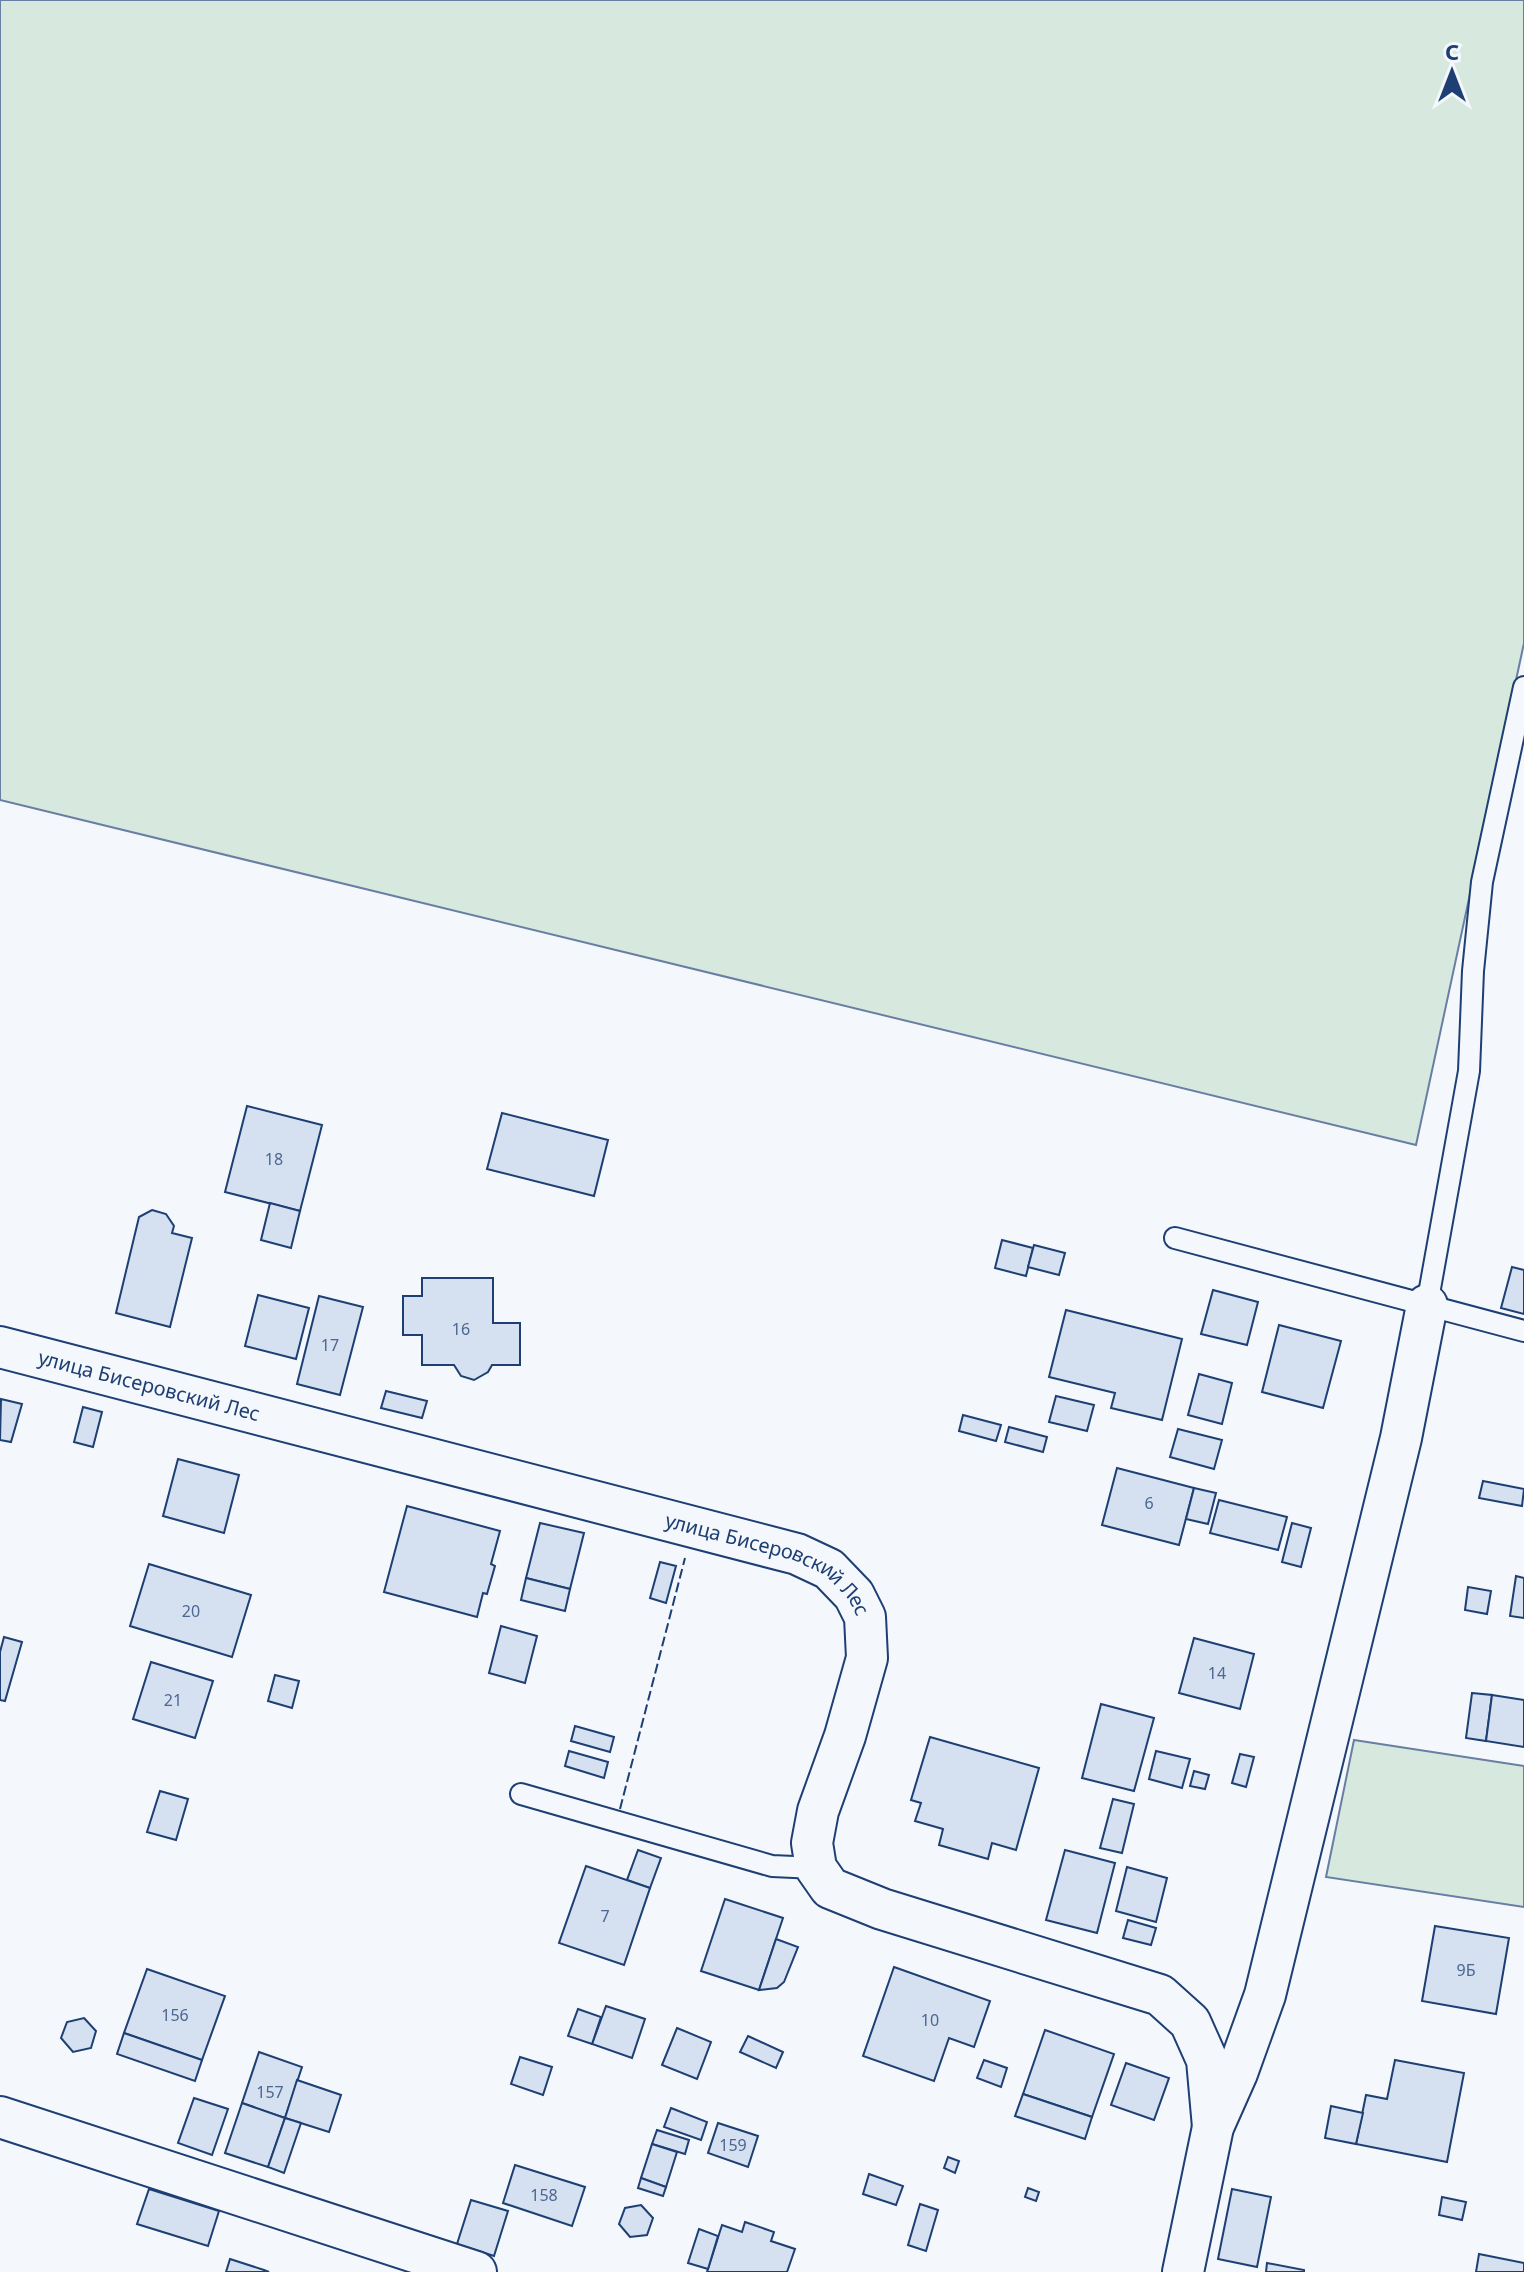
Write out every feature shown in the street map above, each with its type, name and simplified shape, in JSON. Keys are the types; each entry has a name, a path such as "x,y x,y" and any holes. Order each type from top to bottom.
{"street":[{"path":"1183,2272 1213,2127 1237,2073 1265,1995 1401,1438 1427,1305"},
{"name":"улица Бисеровский Лес","path":"0,1347 797,1554 829,1569 854,1595 865,1617 867,1658 845,1736 818,1811 812,1843 816,1868"},
{"path":"816,1868 830,1888 882,1909 1160,1995 1190,2022 1207,2060 1213,2127"},
{"path":"0,2117 476,2272"}],"lane":[{"path":"1427,1305 1469,1071 1473,971 1482,882 1524,687"},
{"path":"1175,1238 1524,1331"},
{"path":"521,1794 772,1866 816,1868"}],"shaded area":[{"path":"0,0 1524,0 1524,643 1416,1145 0,800"},
{"path":"1354,1740 1524,1766 1524,1907 1326,1877"}],"building":[{"path":"247,1106 322,1125 300,1211 225,1192"},
{"path":"502,1113 608,1140 594,1196 487,1169"},
{"path":"270,1203 300,1211 291,1248 261,1240"},
{"path":"152,1210 166,1214 174,1226 172,1233 192,1238 170,1327 116,1313 139,1217"},
{"path":"1002,1240 1033,1248 1026,1276 995,1268"},
{"path":"1034,1245 1065,1253 1059,1275 1028,1267"},
{"path":"1512,1267 1524,1270 1524,1314 1501,1308"},
{"path":"422,1278 493,1278 493,1323 520,1323 520,1365 492,1365 488,1372 474,1380 461,1376 454,1365 422,1365 422,1335 403,1335 403,1296 422,1296"},
{"path":"1213,1290 1258,1302 1247,1345 1201,1334"},
{"path":"258,1295 309,1308 296,1359 245,1346"},
{"path":"319,1296 363,1307 340,1395 297,1384"},
{"path":"1066,1310 1182,1339 1162,1420 1111,1408 1115,1393 1049,1377"},
{"path":"1279,1325 1341,1341 1323,1408 1262,1392"},
{"path":"1199,1374 1232,1383 1222,1424 1188,1415"},
{"path":"386,1391 427,1401 422,1418 381,1408"},
{"path":"1056,1396 1094,1405 1087,1431 1049,1422"},
{"path":"1,1399 22,1404 11,1442 0,1440"},
{"path":"83,1407 102,1412 93,1447 74,1442"},
{"path":"963,1415 1001,1425 996,1441 959,1431"},
{"path":"1009,1427 1047,1437 1043,1452 1005,1442"},
{"path":"1178,1429 1222,1440 1214,1469 1170,1457"},
{"path":"178,1459 239,1475 224,1533 163,1516"},
{"path":"1117,1468 1194,1488 1179,1545 1102,1525"},
{"path":"1483,1481 1524,1489 1522,1506 1479,1498"},
{"path":"1194,1488 1216,1493 1208,1524 1186,1519"},
{"path":"1219,1500 1287,1517 1278,1550 1210,1533"},
{"path":"407,1506 500,1531 491,1564 495,1566 477,1617 384,1592"},
{"path":"540,1523 584,1533 570,1589 526,1578"},
{"path":"1292,1523 1311,1528 1301,1567 1282,1562"},
{"path":"660,1562 676,1566 666,1603 650,1598"},
{"path":"149,1564 251,1595 232,1657 130,1626"},
{"path":"1516,1576 1524,1578 1524,1618 1510,1616"},
{"path":"526,1578 570,1589 565,1611 521,1600"},
{"path":"1468,1587 1491,1591 1487,1614 1465,1610"},
{"path":"501,1626 537,1636 525,1683 489,1673"},
{"path":"4,1637 22,1642 5,1701 0,1700 0,1652"},
{"path":"1194,1638 1254,1654 1240,1709 1179,1693"},
{"path":"151,1662 213,1681 195,1738 133,1719"},
{"path":"275,1675 299,1681 292,1708 268,1701"},
{"path":"1472,1693 1492,1695 1486,1741 1466,1738"},
{"path":"1492,1695 1524,1700 1524,1747 1486,1741"},
{"path":"1101,1704 1154,1718 1134,1791 1082,1778"},
{"path":"575,1726 614,1737 610,1752 571,1741"},
{"path":"930,1737 1039,1768 1016,1850 992,1843 988,1859 939,1845 943,1829 915,1821 921,1803 911,1800"},
{"path":"569,1751 608,1762 604,1778 565,1766"},
{"path":"1156,1751 1190,1759 1182,1788 1149,1779"},
{"path":"1240,1754 1254,1757 1246,1787 1232,1783"},
{"path":"1194,1771 1209,1775 1205,1789 1190,1786"},
{"path":"160,1791 188,1799 176,1840 147,1832"},
{"path":"1113,1799 1134,1804 1122,1853 1100,1848"},
{"path":"638,1850 661,1858 650,1888 627,1880"},
{"path":"1065,1850 1115,1863 1097,1933 1046,1920"},
{"path":"586,1866 650,1888 624,1965 559,1943"},
{"path":"1127,1867 1167,1878 1156,1922 1116,1911"},
{"path":"725,1899 783,1918 759,1990 701,1971"},
{"path":"1128,1920 1156,1928 1151,1945 1123,1938"},
{"path":"1435,1926 1509,1938 1496,2014 1422,2001"},
{"path":"776,1939 798,1947 784,1982 777,1988 759,1990"},
{"path":"894,1967 990,2001 974,2047 949,2038 934,2081 863,2056"},
{"path":"147,1969 225,1996 202,2060 124,2033"},
{"path":"606,2006 645,2019 632,2058 592,2044"},
{"path":"578,2009 601,2017 592,2044 568,2036"},
{"path":"84,2018 96,2031 91,2048 73,2052 61,2038 67,2022"},
{"path":"677,2028 711,2042 697,2079 662,2065"},
{"path":"1045,2030 1114,2054 1092,2117 1023,2094"},
{"path":"124,2033 202,2060 195,2081 117,2054"},
{"path":"748,2036 783,2052 776,2068 740,2052"},
{"path":"259,2052 302,2067 285,2118 242,2103"},
{"path":"520,2057 552,2067 543,2095 511,2084"},
{"path":"984,2060 1007,2068 1001,2087 977,2078"},
{"path":"1395,2060 1464,2073 1447,2162 1356,2144 1366,2095 1387,2099"},
{"path":"1126,2063 1169,2078 1154,2120 1111,2105"},
{"path":"297,2080 341,2095 329,2132 285,2118"},
{"path":"1023,2094 1092,2117 1085,2139 1015,2116"},
{"path":"194,2098 228,2109 212,2155 178,2143"},
{"path":"242,2103 285,2118 268,2167 225,2153"},
{"path":"1331,2106 1363,2113 1356,2144 1325,2138"},
{"path":"671,2108 707,2122 701,2140 664,2127"},
{"path":"285,2118 301,2123 284,2173 268,2167"},
{"path":"718,2123 758,2136 748,2167 708,2153"},
{"path":"657,2130 689,2140 685,2154 652,2144"},
{"path":"652,2144 677,2152 666,2187 641,2178"},
{"path":"948,2157 959,2161 955,2173 944,2168"},
{"path":"515,2165 585,2187 572,2226 503,2203"},
{"path":"869,2174 903,2186 896,2205 863,2194"},
{"path":"641,2178 666,2187 663,2196 638,2188"},
{"path":"1028,2188 1039,2192 1036,2201 1025,2197"},
{"path":"149,2189 219,2211 208,2246 137,2224"},
{"path":"1232,2189 1271,2197 1257,2267 1218,2259"},
{"path":"1442,2197 1466,2202 1462,2220 1439,2215"},
{"path":"471,2200 508,2211 494,2256 457,2244"},
{"path":"920,2204 938,2210 926,2251 908,2245"},
{"path":"641,2205 653,2218 647,2235 630,2237 619,2224 625,2208"},
{"path":"745,2222 774,2232 771,2241 795,2249 787,2272 707,2272 722,2225 742,2232"},
{"path":"699,2229 718,2236 708,2269 688,2263"},
{"path":"1479,2254 1524,2263 1524,2272 1476,2272"},
{"path":"230,2259 264,2270 269,2272 226,2272"},
{"path":"1267,2263 1304,2270 1304,2272 1266,2272"}],"fence":[{"path":"620,1809 685,1558"}]}
